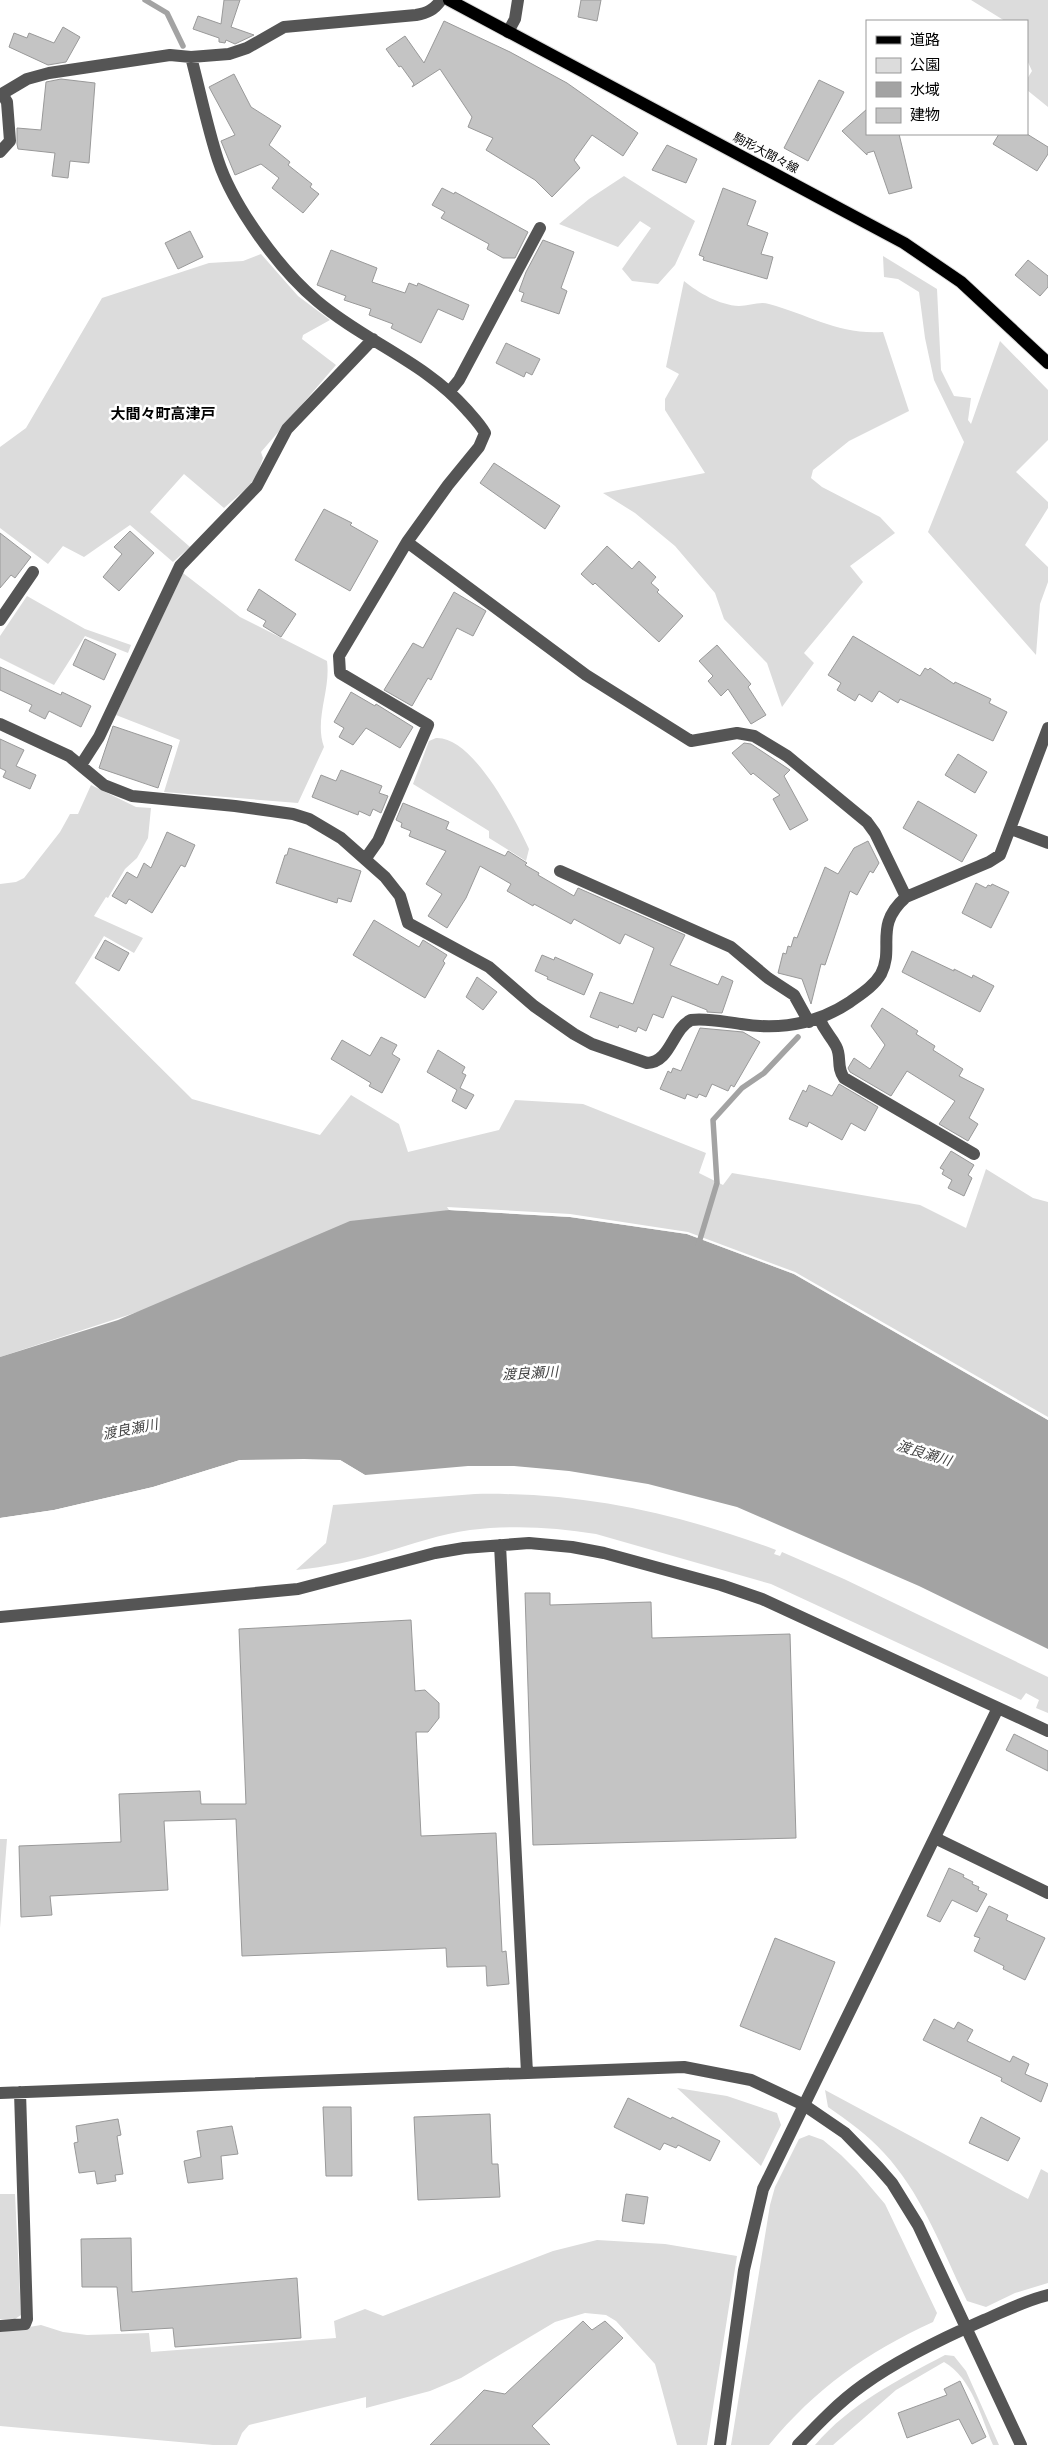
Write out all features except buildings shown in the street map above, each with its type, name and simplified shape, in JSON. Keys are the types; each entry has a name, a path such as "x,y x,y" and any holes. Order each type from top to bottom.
{"main road":[{"name":"駒形大間々線","path":"449,0 904,243 961,282 1048,363"}],"street":[{"path":"0,152 10,141 7,102 1,94 27,79 49,73 170,55 191,57 229,54 247,48 284,26 425,14 436,8 440,0"},
{"path":"508,32 515,19 518,0"},
{"path":"191,57 218,160 234,198 253,227 292,277 317,302 450,391 482,426 485,433 483,439 407,542 338,656 340,673 428,725 378,841 366,858"},
{"path":"450,391 459,380 540,228"},
{"path":"81,764 99,737 180,566 257,486 286,429 373,339"},
{"path":"407,542 586,674 691,741 737,733 754,736 775,747 867,822 906,897"},
{"path":"0,620 33,572"},
{"path":"0,724 51,746 81,764 104,785 132,796 235,806 301,816 324,826 366,858 396,888 408,923 489,967 534,1006 592,1044 641,1062 652,1062 662,1057 678,1031 691,1020 765,1026 814,1020 840,1009 867,990 880,975 884,966 886,933 890,916 896,906 906,897 996,859 1000,855 1048,728"},
{"path":"1011,829 1048,843"},
{"path":"560,871 731,947 768,978 794,995 837,1047 840,1072 844,1078 974,1154"},
{"path":"0,1617 298,1589 435,1553 464,1548 529,1543 572,1546 722,1585 762,1599 1048,1731"},
{"path":"500,1545 526,2073"},
{"path":"720,2445 744,2270 758,2204 776,2159 998,1708"},
{"path":"935,1838 1048,1893"},
{"path":"0,2093 684,2067 751,2080 804,2105 845,2133 892,2183 918,2225 1022,2445"},
{"path":"0,2326 25,2324 27,2318 20,2092"},
{"path":"798,2445 835,2408 862,2386 967,2328 1018,2305 1048,2295"}],"green space":[{"path":"971,0 1048,0 1048,107 1028,91 1028,77 1032,71 1028,62 1028,20 1003,20"},
{"path":"624,176 695,221 675,265 658,284 632,281 622,269 651,228 640,221 618,247 559,224 589,199"},
{"path":"261,254 298,296 330,320 303,335 302,339 336,365 261,452 263,458 255,481 224,508 184,474 150,512 190,547 173,562 130,525 84,557 63,546 48,564 0,528 0,447 26,428 102,298 209,263 243,261"},
{"path":"883,256 937,289 941,370 954,396 971,398 968,420 971,424 1000,341 1048,390 1048,440 1016,472 1048,502 1048,508 1025,545 1048,567 1048,582 1040,604 1036,655 928,532 964,442 934,380 925,338 919,292 898,279 884,277"},
{"path":"684,281 703,294 724,303 739,306 766,303 838,327 867,332 883,332 909,411 849,441 813,470 811,478 822,487 880,517 895,533 850,566 863,582 804,653 814,663 782,707 767,663 724,619 715,593 675,546 635,513 603,493 705,473 665,410 665,399 679,374 666,367"},
{"path":"183,573 240,617 327,661 327,683 321,726 324,747 298,803 164,792 180,740 116,715"},
{"path":"27,596 85,629 131,645 128,653 85,636 54,685 0,658 0,636"},
{"path":"436,738 450,741 464,750 491,781 514,819 529,849 526,861 489,838 489,831 413,784 429,741"},
{"path":"91,785 136,807 151,808 148,838 137,858 125,869 108,898 106,897 94,916 143,938 134,953 104,936 75,983 192,1099 320,1135 351,1095 399,1124 408,1152 499,1130 515,1100 583,1104 706,1153 699,1173 723,1185 732,1173 920,1205 966,1228 986,1169 1033,1198 1048,1202 1048,1420 794,1274 687,1234 570,1217 449,1210 0,1357 0,884 16,882 24,878 60,832 70,814 78,814"},
{"path":"475,1494 515,1494 553,1497 629,1507 702,1525 739,1537 776,1550 774,1554 780,1556 782,1552 844,1579 1048,1677 1048,1713 1036,1708 1039,1700 1026,1693 1021,1700 771,1584 596,1534 533,1528 470,1530 352,1561 296,1570 326,1543 333,1505"},
{"path":"0,1839 7,1839 0,1928"},
{"path":"677,2088 727,2096 777,2113 781,2125 761,2166"},
{"path":"825,2090 1028,2199 1041,2169 1048,2173 1048,2283 1015,2293 986,2307 967,2301 931,2224 898,2169 878,2146 828,2107"},
{"path":"809,2135 823,2140 841,2155 885,2204 937,2313 933,2322 886,2346 824,2389 805,2406 769,2445 731,2445 770,2205 775,2187 799,2139"},
{"path":"0,2194 15,2194 21,2315 15,2319 0,2319"},
{"path":"597,2240 665,2244 737,2256 707,2445 677,2445 655,2364 616,2321 606,2315 585,2313 555,2322 461,2378 430,2391 366,2408 366,2397 249,2425 242,2433 237,2445 213,2445 0,2426 0,2332 41,2325 63,2332 87,2335 149,2333 151,2352 336,2338 334,2321 365,2309 383,2316 553,2251"},
{"path":"945,2355 954,2356 966,2371 999,2445 993,2445 969,2388 954,2369 944,2362 896,2390 833,2445 815,2445 843,2417 859,2405 892,2384"}],"water":[{"name":"渡良瀬川","path":"449,1210 570,1217 687,1234 794,1274 1048,1420 1048,1649 919,1586 737,1507 648,1484 569,1471 514,1466 468,1466 365,1475 340,1460 240,1460 153,1487 54,1510 0,1518 0,1357 118,1320 350,1221"}],"pier":[{"path":"447,1207 570,1214 688,1232 795,1272 1048,1417 1048,1420 794,1274 687,1234 570,1217 449,1210"},
{"path":"240,1460 340,1460 365,1475 362,1476 339,1463 240,1463 154,1489 54,1512 0,1520 0,1518 54,1510 153,1487"}],"waterway":[{"path":"145,0 167,13 183,46"},
{"path":"698,1246 717,1183 713,1120 742,1088 764,1073 798,1037"}],"district":[{"name":"大間々町高津戸","path":"163,414"}]}
